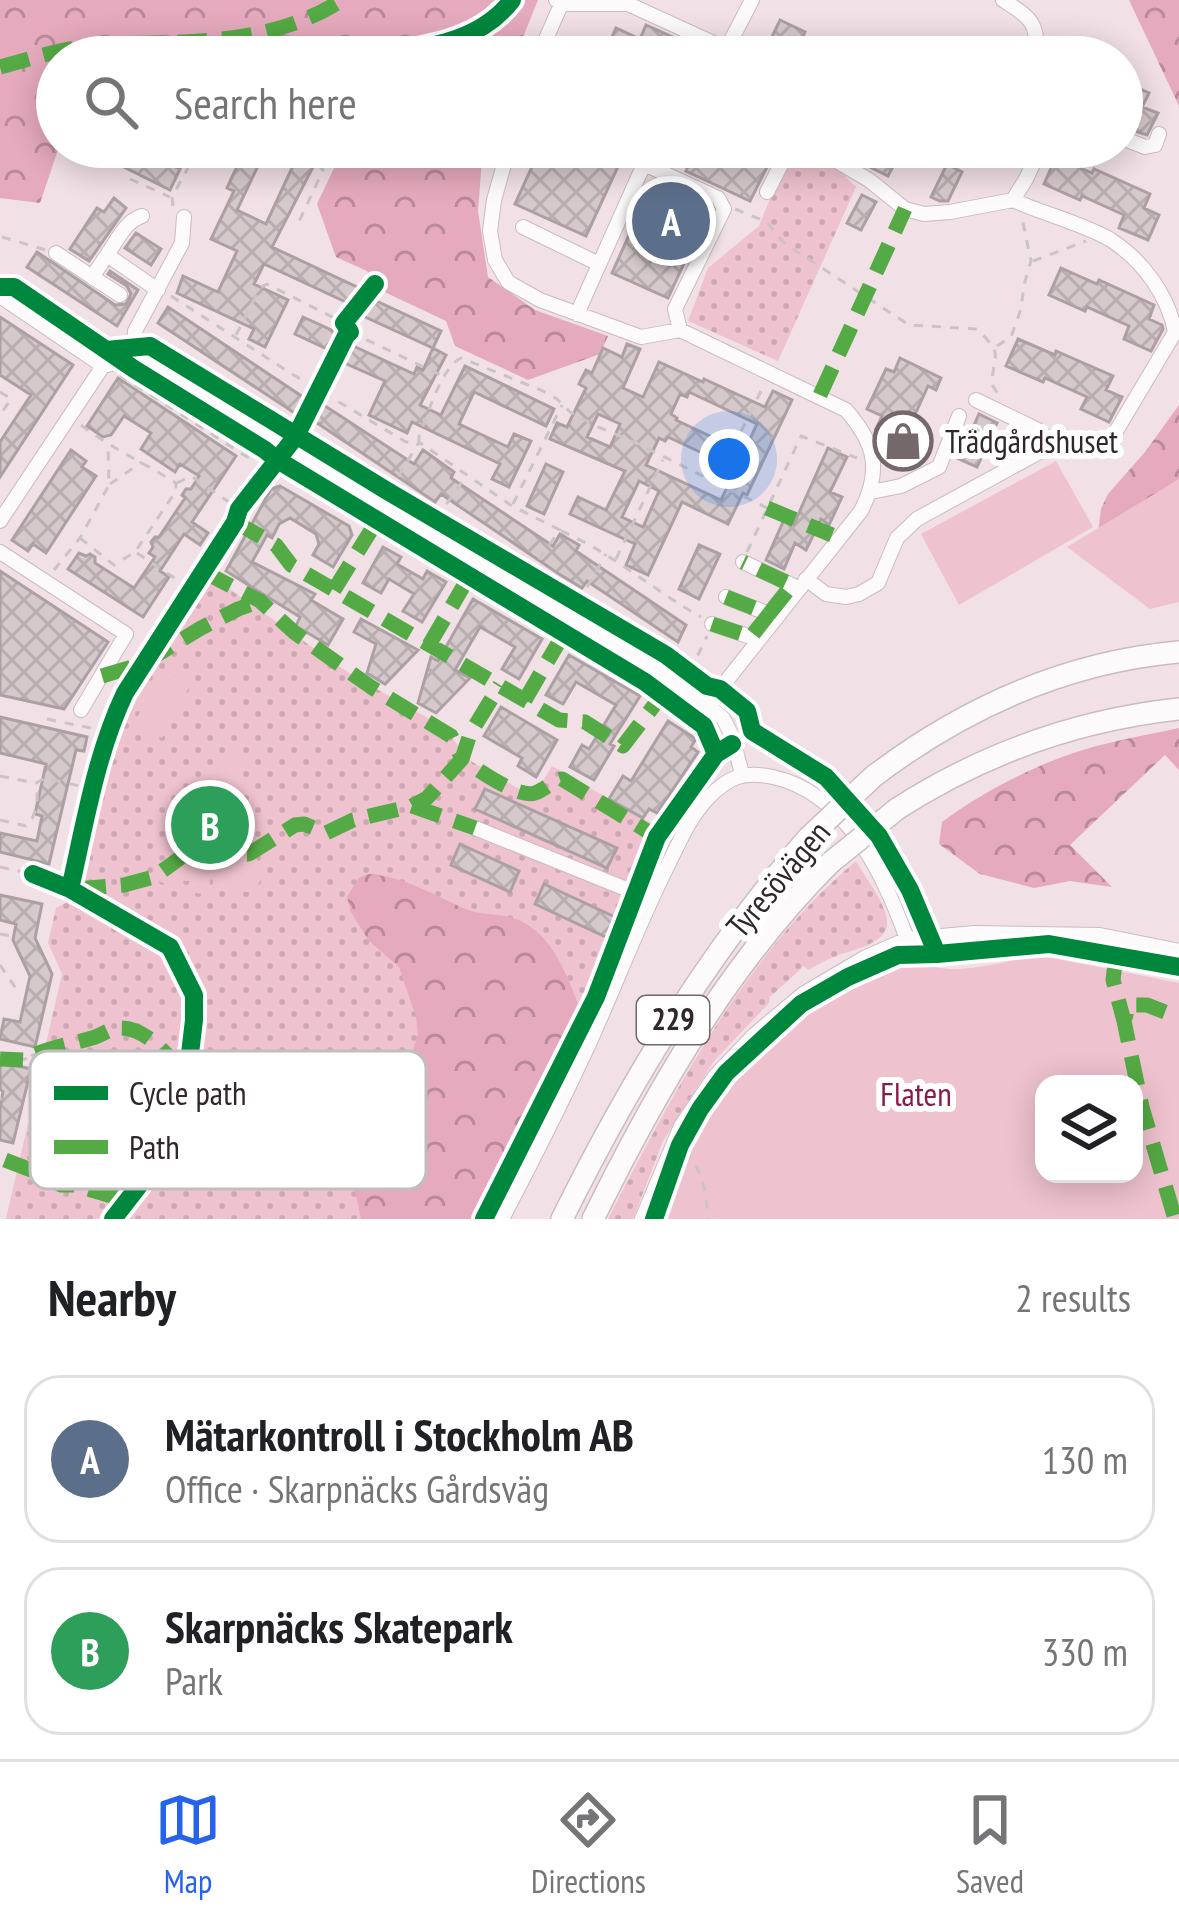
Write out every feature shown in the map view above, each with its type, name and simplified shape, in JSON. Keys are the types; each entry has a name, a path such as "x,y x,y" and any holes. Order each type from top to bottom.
{"highway":[{"name":"Tyresövägen","path":"562,1219 634,1082 698,980 769,883 808,838 874,776 937,732 1022,690 1102,664 1179,652"},
{"name":"Tyresövägen","path":"592,1219 658,1096 717,1000 786,908 830,863 897,809 947,779 1037,739 1108,719 1179,709"}],"street":[{"path":"733,36 752,0"},
{"path":"1003,0 1031,18 1036,36"},
{"path":"546,36 560,1 629,2 692,36"},
{"path":"1143,146 1155,145 1159,134"},
{"path":"503,168 490,231 495,260 508,282 540,300 640,338 680,330 770,371 846,410 861,427 872,452 871,492 861,511 715,698"},
{"path":"577,314 642,168"},
{"path":"653,168 718,198 724,209 675,310 680,330"},
{"path":"767,192 779,168"},
{"path":"806,579 826,594 859,594 878,583 897,538 916,519 1054,444 1095,444 1112,438 1175,332 1171,311 1146,271 1110,239 1013,200 950,212 924,214 905,209 849,168"},
{"path":"1013,200 1031,168"},
{"path":"0,521 70,417 134,346 135,331 182,243 189,210"},
{"path":"92,278 128,224 142,216"},
{"path":"524,226 599,263"},
{"path":"56,253 120,296"},
{"path":"107,255 158,290"},
{"path":"0,296 121,361 274,457 715,698 742,775"},
{"path":"976,400 1038,430 1054,444"},
{"path":"871,492 902,486 939,467 959,416"},
{"path":"0,552 126,634 81,710"},
{"path":"712,624 751,637 793,585 743,562"},
{"path":"726,598 769,614"},
{"path":"502,1219 588,1046 686,830 709,797 732,778 750,772 791,781 840,813 892,898 908,939"},
{"path":"475,828 651,899"},
{"path":"647,1218 681,1126 715,1076 803,994 864,958 908,939 975,933 1100,935 1179,951"}],"path":[{"path":"297,226 321,168"},
{"path":"142,216 174,214 172,197 188,169"},
{"path":"130,179 172,197"},
{"path":"995,347 1011,337 1031,261 1024,222 1013,200"},
{"path":"722,204 767,222 784,243 909,325 977,329 995,347 992,385 1016,419"},
{"path":"2,260 1,236 56,253"},
{"path":"1031,261 1101,236"},
{"path":"235,337 260,288 267,284 350,322 443,377"},
{"path":"158,290 235,337 324,381 399,440 419,442 512,506 606,554 712,624 684,668 715,698"},
{"path":"324,381 350,322"},
{"path":"371,481 395,496 443,377 453,361 461,358 543,391 598,428 767,508"},
{"path":"121,361 274,457"},
{"path":"716,481 770,371"},
{"path":"0,392 11,399 0,416"},
{"path":"512,506 563,404"},
{"path":"70,417 108,446 176,483"},
{"path":"743,562 801,436 865,462"},
{"path":"108,446 109,485"},
{"path":"615,561 664,458"},
{"path":"46,580 80,538 109,485 143,461"},
{"path":"455,530 430,516 466,475"},
{"path":"176,483 191,476 241,508"},
{"path":"80,538 114,565 135,552 176,491 176,483"},
{"path":"511,562 535,577 560,530"},
{"path":"135,552 187,596 204,572"},
{"path":"580,603 606,554"},
{"path":"0,776 36,784 45,778 90,799 116,712"},
{"path":"46,719 104,748"},
{"path":"0,820 26,826 32,820 36,784"},
{"path":"0,867 42,878"},
{"path":"0,934 12,936"},
{"path":"0,965 19,993"},
{"path":"0,976 11,980"},
{"path":"681,1145 697,1164 708,1199 707,1219"}],"green space":[{"path":"0,0 538,0 523,36 36,36 36,168 52,168 40,203 0,198"},
{"path":"1129,0 1179,0 1179,106"},
{"path":"334,168 481,168 478,211 488,277 535,310 608,336 600,354 528,380 455,346 446,321 376,288 367,271 336,257 317,204"},
{"path":"782,168 837,168 856,187 778,361 688,321 708,268 759,226"},
{"path":"1179,405 1179,578 1098,532 1108,494"},
{"path":"1056,461 1093,527 959,605 921,534"},
{"path":"1179,479 1179,602 1150,609 1067,547"},
{"path":"218,570 225,586 349,673 445,728 469,760 533,797 552,766 658,827 581,1011 479,1219 6,1219 30,1115 30,1189 426,1189 426,1051 43,1051 62,974 48,943 56,908 79,895 72,876 104,733 149,661"},
{"path":"163,669 191,684 162,738 134,723"},
{"path":"1179,728 1179,770 1165,755 1070,845 1112,887 1070,881 1034,888 980,874 939,844 942,822 1030,770 1086,749"},
{"path":"236,755 248,814 227,828 237,852 253,853 263,870 259,884 253,891 240,890 211,869 209,895 189,892 189,881 180,881 178,890 159,881 148,883 147,875 167,855 175,859 179,837 186,837 192,817 184,802 188,786 212,777 214,760 222,758 225,774 230,774 227,757"},
{"path":"856,861 882,905 885,931 862,947 808,970 804,966 770,997 714,1061 663,1141 633,1219 608,1219 686,1075 746,981 816,898"},
{"path":"368,874 406,882 465,909 513,918 531,927 558,959 581,1011 479,1219 361,1219 355,1189 426,1189 426,1051 413,1051 416,1017 399,967 368,940 351,912 347,897 359,878"},
{"name":"Flaten","path":"1053,958 1179,983 1179,1219 665,1219 683,1157 718,1094 742,1065 798,1015 862,978 896,966 986,966"}],"building":[{"path":"780,20 805,32 803,36 772,36"},
{"path":"646,25 670,36 641,36"},
{"path":"1143,107 1158,113 1147,135 1143,134"},
{"path":"126,168 180,169 170,190"},
{"path":"236,168 257,168 237,210 266,224 292,168 312,168 272,247 441,331 433,348 264,264 254,284 288,300 265,347 249,339 254,329 177,293 183,276 218,292 237,251 211,239 234,191 227,188"},
{"path":"531,168 617,168 586,236 515,204"},
{"path":"687,168 766,168 750,201"},
{"path":"945,168 962,172 948,201 931,197"},
{"path":"1051,168 1092,173 1094,169 1150,194 1144,208 1159,215 1148,240 1119,228 1124,215 1044,184"},
{"path":"652,184 709,209 668,298 612,273"},
{"path":"862,195 876,202 861,230 847,223"},
{"path":"114,198 126,208 89,261 70,249 97,208 104,212"},
{"path":"136,233 161,249 151,265 125,248"},
{"path":"37,252 115,305 126,304 131,294 110,271 138,290 117,326 27,267"},
{"path":"1061,268 1154,305 1149,319 1163,329 1151,351 1124,339 1129,326 1049,295"},
{"path":"168,307 306,399 296,414 158,323"},
{"path":"0,317 73,365 0,477 0,442 31,395 0,375"},
{"path":"303,317 338,333 336,338 414,374 417,367 423,370 433,348 446,355 420,405 441,415 465,366 554,409 546,426 474,392 459,424 508,447 514,434 531,441 509,487 492,479 500,464 412,422 407,433 369,415 385,381 295,334"},
{"path":"1018,339 1113,376 1106,390 1122,397 1109,422 1081,409 1087,397 1006,366"},
{"path":"627,344 640,349 623,388 643,397 659,362 765,407 773,391 792,400 728,524 682,502 648,575 626,565 635,544 570,514 578,497 606,510 625,471 550,439 557,423 567,427 586,388 579,384 586,370 592,373 603,348 622,357","holes":["689,392 757,424 744,452 676,420 671,414 680,394 687,397","598,414 620,424 610,447 587,437","668,437 736,469 721,500 646,465 659,438 665,441","639,481 659,491 643,527 622,517"]},
{"path":"900,358 941,378 936,390 928,386 903,441 876,429 882,416 867,409 886,369 894,372"},
{"path":"118,378 236,456 192,522 208,533 200,545 184,534 160,571 169,577 143,617 68,569 79,553 90,554 95,563 134,588 155,557 149,553 151,542 199,476 180,464 175,472 141,449 151,433 124,416 111,435 103,437 87,426"},
{"path":"322,404 414,464 423,450 454,472 451,478 553,546 560,534 579,545 576,551 686,625 678,642 587,581 582,588 559,574 441,494 435,502 314,421"},
{"path":"979,414 997,423 977,467 959,459"},
{"path":"828,448 847,457 830,492 842,497 829,525 821,519 806,550 795,543 784,569 766,560 784,520 794,524"},
{"path":"71,450 86,461 82,467 96,476 46,553 33,544 28,551 12,540"},
{"path":"546,464 563,472 544,514 527,506"},
{"path":"280,486 349,526 352,535 333,567 313,555 319,544 316,534 290,518 279,524 272,538 267,535 252,562 315,594 311,600 343,619 328,645 296,626 300,617 226,571 271,489"},
{"path":"699,545 720,554 699,599 679,589"},
{"path":"383,547 401,557 397,564 423,579 427,571 446,582 422,622 403,611 414,594 389,579 381,593 363,583"},
{"path":"0,571 108,642 64,709 0,695"},
{"path":"473,599 542,639 519,679 502,669 515,647 480,627 455,670 470,678 436,713 418,703 431,657 438,661"},
{"path":"361,619 418,650 385,684 367,673 376,644 354,632"},
{"path":"569,655 640,696 594,780 570,767 582,745 589,749 616,705 576,682 563,704 546,695"},
{"path":"501,707 557,740 536,777 518,766 522,758 484,736"},
{"path":"0,717 87,737 84,751 76,750 49,864 0,852 0,833 37,841 42,816 35,814 46,764 0,753"},
{"path":"668,721 696,739 691,747 698,752 657,813 649,809 643,818 609,799 623,776 631,781"},
{"path":"485,789 617,848 607,868 475,809"},
{"path":"460,844 519,871 510,892 451,865"},
{"path":"544,884 617,918 608,938 535,904"},
{"path":"0,895 42,904 35,938 52,974 35,1047 0,1039 4,1019 20,1022 30,976 13,940 16,924 0,920"},
{"path":"0,1062 30,1069 13,1143 0,1140"}],"marked path":[{"path":"241,36 288,26 342,0"},
{"path":"0,67 36,57"},
{"path":"820,395 905,209"},
{"path":"767,508 832,535"},
{"path":"334,590 378,519"},
{"path":"235,522 276,545 291,565 559,720 585,722 623,746 662,695"},
{"path":"726,597 769,614 792,585 743,562"},
{"path":"204,572 260,601 295,633 371,687 451,736 462,759 470,734 500,685"},
{"path":"429,645 470,575"},
{"path":"102,676 142,664 201,628 260,601"},
{"path":"712,624 751,637 769,614"},
{"path":"525,700 564,633"},
{"path":"76,889 154,877 187,853 249,854 295,825 326,833 353,820 412,806 427,798 462,759 528,794 562,779 657,837"},
{"path":"412,806 475,828"},
{"path":"1116,956 1113,980 1124,1021"},
{"path":"1165,1012 1129,1005 1124,1021 1142,1107 1175,1219"},
{"path":"45,1051 115,1029 139,1032 163,1051"},
{"path":"0,1059 23,1060"},
{"path":"5,1160 30,1170"},
{"path":"88,1189 115,1197 124,1206"}],"cycle path":[{"path":"463,36 499,15 512,0"},
{"path":"70,889 99,764 125,693 239,509 296,436 350,332 344,323 375,284"},
{"path":"0,287 14,287 276,459 645,682 704,726 716,754"},
{"path":"106,350 150,346 666,655 707,686 720,689 747,711 752,731 826,777 879,836 910,890 937,954"},
{"path":"484,1219 596,997 657,837 716,754 732,744"},
{"path":"33,874 70,889 170,947 194,995 190,1051"},
{"path":"654,1219 680,1145 726,1073 801,1004 848,977 898,955 1049,944 1179,967"},
{"path":"113,1219 136,1189"}],"place":[{"name":"Mätarkontroll i Stockholm AB","path":"671,221"},
{"name":"Trädgårdshuset","path":"903,441"},
{"name":"Skarpnäcks Skatepark","path":"210,825"}]}
